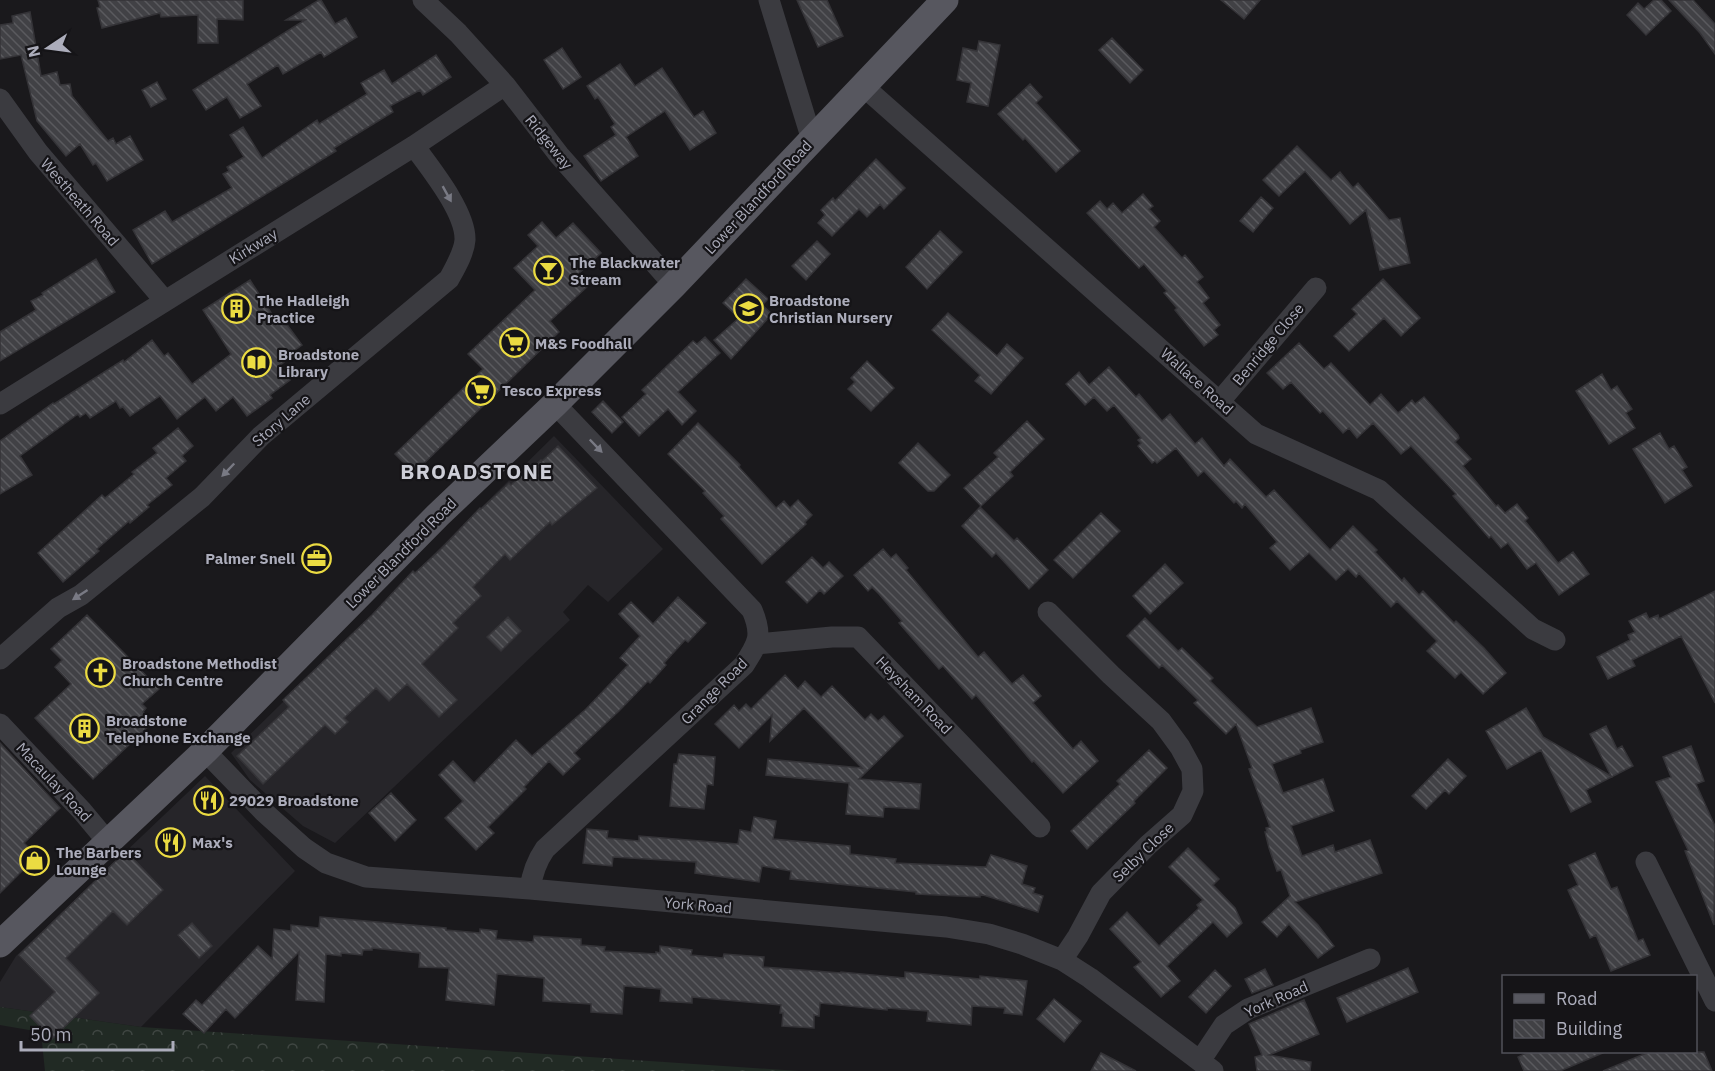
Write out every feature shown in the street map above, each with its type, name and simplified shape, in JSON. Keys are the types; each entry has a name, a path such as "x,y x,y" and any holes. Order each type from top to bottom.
{"main road":[{"name":"Lower Blandford Road","path":"0,944 205,751 438,515 555,404 674,285 945,0"}],"street":[{"name":"Ridgeway","path":"423,0 458,33 505,85 559,155 674,285"},
{"path":"770,0 812,140"},
{"name":"Kirkway","path":"0,404 414,146 505,85"},
{"name":"Wallace Road","path":"863,86 1256,434 1378,490 1533,629 1555,640"},
{"name":"Westheath Road","path":"0,99 38,152 165,301"},
{"name":"Story Lane","path":"0,659 58,608 81,595 202,497 261,435 449,279 465,240 459,216 440,181 414,146"},
{"name":"Benridge Close","path":"1220,401 1316,288"},
{"name":"Grange Road","path":"530,890 534,869 545,849 744,665 757,644 759,627 752,610 555,404"},
{"name":"Selby Close","path":"1048,612 1161,721 1180,747 1192,770 1193,791 1182,815 1148,845 1101,893 1062,960"},
{"name":"Heysham Road","path":"757,644 858,637 1040,827"},
{"name":"Macaulay Road","path":"0,724 107,841"},
{"name":"York Road","path":"205,751 264,812 304,848 326,863 366,877 946,927 988,934 1022,944 1062,960 1090,978 1207,1066 1224,1025 1248,1009 1370,959"},
{"path":"1646,862 1715,1001"}],"shaded area":[{"path":"554,436 663,549 608,602 588,585 563,612 570,620 335,843 303,826 250,780 231,753"},
{"path":"205,776 295,871 141,1027 0,1007 0,982 16,956"}],"green space":[{"path":"0,1007 141,1027 799,1071 45,1071 41,1032 0,1025"}],"building":[{"path":"98,0 243,0 243,20 217,19 218,43 198,43 198,15 161,17 160,13 102,28 97,8 100,7"},
{"path":"319,0 335,24 346,18 357,37 324,57 321,52 283,74 278,65 247,84 261,106 240,118 227,97 206,110 193,90 305,20 286,20"},
{"path":"797,0 827,0 843,36 818,47"},
{"path":"1221,0 1260,0 1244,19"},
{"path":"1654,0 1661,0 1671,11 1646,35 1627,15 1638,3 1644,9"},
{"path":"1669,0 1693,0 1715,24 1715,54 1700,33"},
{"path":"30,12 41,76 57,72 60,85 70,84 72,96 108,141 113,138 116,144 130,136 143,160 107,181 96,163 93,165 80,144 66,156 37,121 21,55 0,59 0,25 13,23 12,16"},
{"path":"1112,38 1143,70 1130,83 1099,50"},
{"path":"979,41 1000,45 988,106 967,102 971,83 957,80 963,48 977,51"},
{"path":"562,48 581,77 563,89 544,60"},
{"path":"436,55 451,77 423,95 420,90 390,106 393,112 334,148 336,151 152,264 133,230 165,211 172,222 232,188 223,174 229,171 227,167 244,157 230,135 243,127 262,158 317,120 319,124 367,94 361,83 384,70 392,84"},
{"path":"620,64 635,86 662,68 694,117 703,111 716,133 690,150 665,111 626,137 638,156 601,181 584,156 616,135 611,127 615,124 598,97 595,99 587,86"},
{"path":"157,82 166,99 151,107 142,90"},
{"path":"1030,84 1042,97 1036,103 1080,151 1056,172 1025,138 1023,140 998,114"},
{"path":"1297,146 1331,180 1340,172 1353,188 1358,183 1389,220 1400,218 1410,263 1380,270 1366,210 1350,224 1305,171 1279,196 1263,180"},
{"path":"876,159 905,188 884,209 880,204 867,217 859,209 832,236 818,223 825,215 821,210 833,198 835,201"},
{"path":"1143,194 1153,206 1149,209 1160,221 1154,227 1182,258 1185,255 1203,277 1197,282 1209,298 1203,303 1220,325 1214,330 1218,335 1204,346 1175,310 1177,308 1164,293 1167,291 1144,264 1139,268 1087,213 1100,201 1107,209 1113,203 1122,213"},
{"path":"1261,197 1273,208 1253,232 1240,221"},
{"path":"542,222 556,238 573,223 601,253 578,274 589,285 550,321 559,332 414,473 395,454 483,369 468,354 535,290 514,268 538,246 528,235"},
{"path":"940,231 962,252 927,289 906,267"},
{"path":"817,241 830,254 806,280 792,266"},
{"path":"96,259 115,292 0,361 0,332 36,310 31,301"},
{"name":"Broadstone Christian Nursery","path":"746,279 768,299 762,305 772,314 731,359 714,340 739,318 723,303"},
{"path":"1383,279 1420,318 1401,336 1384,318 1349,351 1334,336 1357,314 1352,309"},
{"path":"250,280 275,319 280,315 302,345 285,357 287,360 279,366 290,380 270,395 272,398 247,416 233,397 216,411 205,397 177,419 160,396 130,416 123,407 120,408 116,401 90,418 86,413 80,417 78,414 20,456 32,475 0,494 0,441 53,403 123,360 124,362 152,340 164,356 168,353 192,384 231,354 203,310"},
{"path":"948,313 997,356 1007,344 1023,358 991,394 975,381 980,375 932,330"},
{"path":"705,337 720,353 678,392 696,411 682,425 668,409 639,436 622,417 646,394 642,390 693,341 697,344"},
{"path":"1299,343 1324,369 1331,363 1370,405 1381,394 1398,413 1412,400 1415,404 1424,397 1458,435 1459,438 1455,442 1471,459 1463,466 1496,506 1498,505 1505,513 1517,504 1528,518 1525,521 1558,563 1573,552 1589,574 1559,595 1536,563 1527,569 1508,543 1501,548 1491,536 1489,538 1453,496 1456,494 1411,446 1401,454 1373,423 1357,438 1349,428 1343,433 1323,411 1320,413 1291,382 1283,389 1267,373"},
{"path":"867,361 894,388 871,411 848,389 855,382 851,378"},
{"path":"1109,367 1136,397 1139,394 1162,421 1170,414 1195,444 1202,438 1224,466 1230,459 1266,497 1274,490 1330,550 1353,526 1377,550 1375,552 1402,581 1404,578 1419,595 1423,591 1454,623 1456,621 1484,648 1506,673 1483,694 1461,672 1455,678 1427,651 1437,641 1397,601 1391,607 1359,573 1356,577 1348,569 1336,580 1309,553 1290,570 1270,548 1277,542 1245,504 1242,508 1236,501 1234,503 1204,471 1198,476 1176,448 1157,463 1155,461 1152,463 1138,446 1141,443 1138,440 1141,438 1114,405 1107,411 1094,397 1085,405 1066,384 1079,372 1089,385"},
{"path":"1602,374 1611,390 1617,386 1632,409 1626,413 1635,428 1609,444 1576,391"},
{"path":"603,401 623,422 612,433 592,412"},
{"path":"1027,421 1044,439 1010,472 1013,476 981,506 964,488 998,457 994,453"},
{"path":"698,423 740,465 739,467 776,508 784,501 790,508 798,500 812,515 805,522 806,524 762,564 721,519 724,516 703,493 705,491 668,454"},
{"path":"178,428 193,446 182,456 186,461 166,478 172,485 147,505 149,507 97,549 99,551 63,582 38,553 102,495 105,498 134,474 132,472 157,453 153,448"},
{"path":"1660,433 1669,449 1674,446 1687,467 1682,470 1692,486 1665,503 1633,449"},
{"path":"918,443 950,475 934,491 928,491 899,463"},
{"path":"558,446 597,488 552,525 550,522 510,560 505,554 473,587 481,596 453,623 458,628 422,664 457,700 439,717 407,684 389,701 376,688 344,718 348,722 335,734 325,725 263,784 237,756 289,707 283,700 372,615 413,571 415,573 441,549 480,508 509,483 511,485 526,471 527,473"},
{"path":"980,507 1014,541 1017,538 1048,570 1029,589 996,553 992,557 962,526"},
{"path":"1101,513 1120,531 1073,578 1054,560"},
{"name":"Palmer Snell","path":"313,544 330,561 319,572 302,556"},
{"path":"883,549 891,558 896,554 908,568 906,570 978,657 984,652 1012,684 1023,675 1041,696 1033,703 1073,749 1081,741 1098,761 1063,793 1034,761 1032,762 976,695 972,699 943,666 939,669 899,623 902,621 879,594 872,587 868,591 854,575"},
{"path":"812,557 823,568 829,562 843,576 824,594 820,590 807,603 786,582"},
{"path":"1165,564 1183,583 1150,614 1133,596"},
{"path":"1715,591 1715,703 1681,636 1632,660 1635,666 1608,679 1597,657 1630,640 1628,635 1635,632 1629,621 1646,613 1649,619 1658,615 1659,619"},
{"path":"678,597 706,623 688,642 685,640 650,683 648,681 574,753 580,759 563,775 549,761 524,787 526,789 488,827 494,833 476,850 445,818 463,801 439,775 453,761 474,783 516,740 532,756 586,709 628,665 620,658 640,636 619,614 631,602 653,624"},
{"path":"87,615 159,689 142,704 146,708 143,712 153,722 93,779 35,718 71,684 55,667 62,660 51,649"},
{"path":"508,617 521,631 501,651 487,637"},
{"path":"1145,618 1178,651 1182,648 1213,678 1210,681 1257,727 1311,708 1323,742 1272,764 1283,793 1323,779 1334,811 1291,826 1302,856 1333,845 1335,852 1370,840 1382,873 1295,902 1318,925 1334,946 1318,958 1289,924 1277,937 1262,922 1290,896 1281,870 1277,871 1269,848 1265,832 1267,832 1266,828 1270,827 1236,724 1226,734 1194,703 1198,700 1162,665 1159,668 1127,636"},
{"path":"785,675 798,689 805,681 821,697 832,686 865,720 871,714 878,721 884,716 903,736 859,779 921,784 919,809 884,807 883,817 846,814 849,783 766,775 768,759 862,768 804,708 770,741 772,715 739,748 715,724 734,705 739,711 746,704 751,709"},
{"path":"1526,708 1543,737 1611,776 1590,734 1606,726 1617,749 1622,746 1633,766 1586,790 1591,802 1571,812 1541,750 1507,769 1486,731"},
{"path":"0,743 60,808 24,843 37,856 0,893"},
{"path":"1691,746 1704,781 1696,784 1715,826 1714,925 1685,851 1688,850 1656,782 1671,777 1663,757"},
{"path":"1149,750 1167,768 1134,801 1135,803 1087,849 1071,831 1120,784 1117,781"},
{"path":"679,754 715,757 713,785 707,784 704,809 670,806 674,764 677,764"},
{"path":"1448,759 1466,776 1449,794 1445,790 1426,809 1412,796"},
{"path":"391,793 416,820 395,841 369,813"},
{"path":"754,817 776,821 773,839 850,846 850,854 896,859 895,863 986,867 991,855 1027,866 1022,884 1035,888 1033,893 1043,896 1038,912 980,894 980,897 916,894 916,892 790,879 791,871 762,866 759,882 695,873 696,862 613,857 612,866 583,863 587,829 608,831 607,838 639,841 639,836 738,844 740,830 751,832"},
{"path":"1188,848 1219,879 1213,885 1235,908 1242,923 1227,937 1213,922 1167,966 1180,981 1161,997 1134,967 1141,962 1110,929 1127,912 1159,946 1199,908 1197,905 1203,900 1169,867"},
{"path":"126,851 163,890 127,925 113,911 66,958 99,993 52,1039 30,1016 55,992 19,955"},
{"path":"1595,853 1611,889 1617,887 1638,941 1643,939 1650,955 1611,971 1596,935 1590,938 1568,890 1578,885 1569,865"},
{"path":"320,917 480,933 480,929 497,931 496,939 533,942 534,936 581,939 581,945 605,947 604,951 656,954 656,952 660,953 660,946 692,950 691,955 723,958 724,954 764,957 763,967 905,978 905,972 1027,981 1022,1015 1004,1013 1005,1008 972,1006 971,1025 927,1021 928,1011 887,1008 887,1010 820,1003 819,1016 814,1015 814,1028 782,1026 781,1005 692,997 692,1003 660,1001 661,989 624,986 622,1014 591,1012 591,1004 543,1001 544,978 497,974 494,1005 446,1000 449,968 419,967 420,953 372,948 372,950 363,950 362,955 326,954 324,1002 296,1000 299,952 235,1018 226,1009 204,1033 183,1014 196,1000 202,1005 258,946 272,959 274,929 291,931 291,925 319,928"},
{"path":"192,923 212,946 199,958 178,935"},
{"path":"1408,968 1418,992 1347,1022 1337,998"},
{"path":"1265,969 1273,985 1252,993 1245,979"},
{"path":"1215,970 1231,986 1206,1013 1189,997"},
{"path":"1054,999 1081,1021 1064,1042 1037,1019"},
{"path":"1304,1000 1319,1034 1269,1055 1311,1062 1310,1071 1257,1071 1255,1057 1262,1055 1249,1024"},
{"path":"1704,1052 1712,1071 1603,1071 1647,1053"},
{"path":"1101,1053 1136,1071 1091,1071"},
{"path":"1526,1053 1603,1053 1560,1071 1524,1071 1518,1057"}],"place":[{"name":"The Blackwater Stream","path":"549,271"},
{"name":"The Hadleigh Practice","path":"236,309"},
{"name":"Broadstone Christian Nursery","path":"748,309"},
{"name":"M&S Foodhall","path":"514,343"},
{"name":"Broadstone Library","path":"257,363"},
{"name":"Tesco Express","path":"481,390"},
{"name":"Palmer Snell","path":"316,558"},
{"name":"Broadstone Methodist Church Centre","path":"101,672"},
{"name":"Broadstone Telephone Exchange","path":"85,729"},
{"name":"29029 Broadstone","path":"208,800"},
{"name":"Max's","path":"171,842"},
{"name":"The Barbers Lounge","path":"35,861"}],"district":[{"name":"BROADSTONE","path":"477,471"}]}
